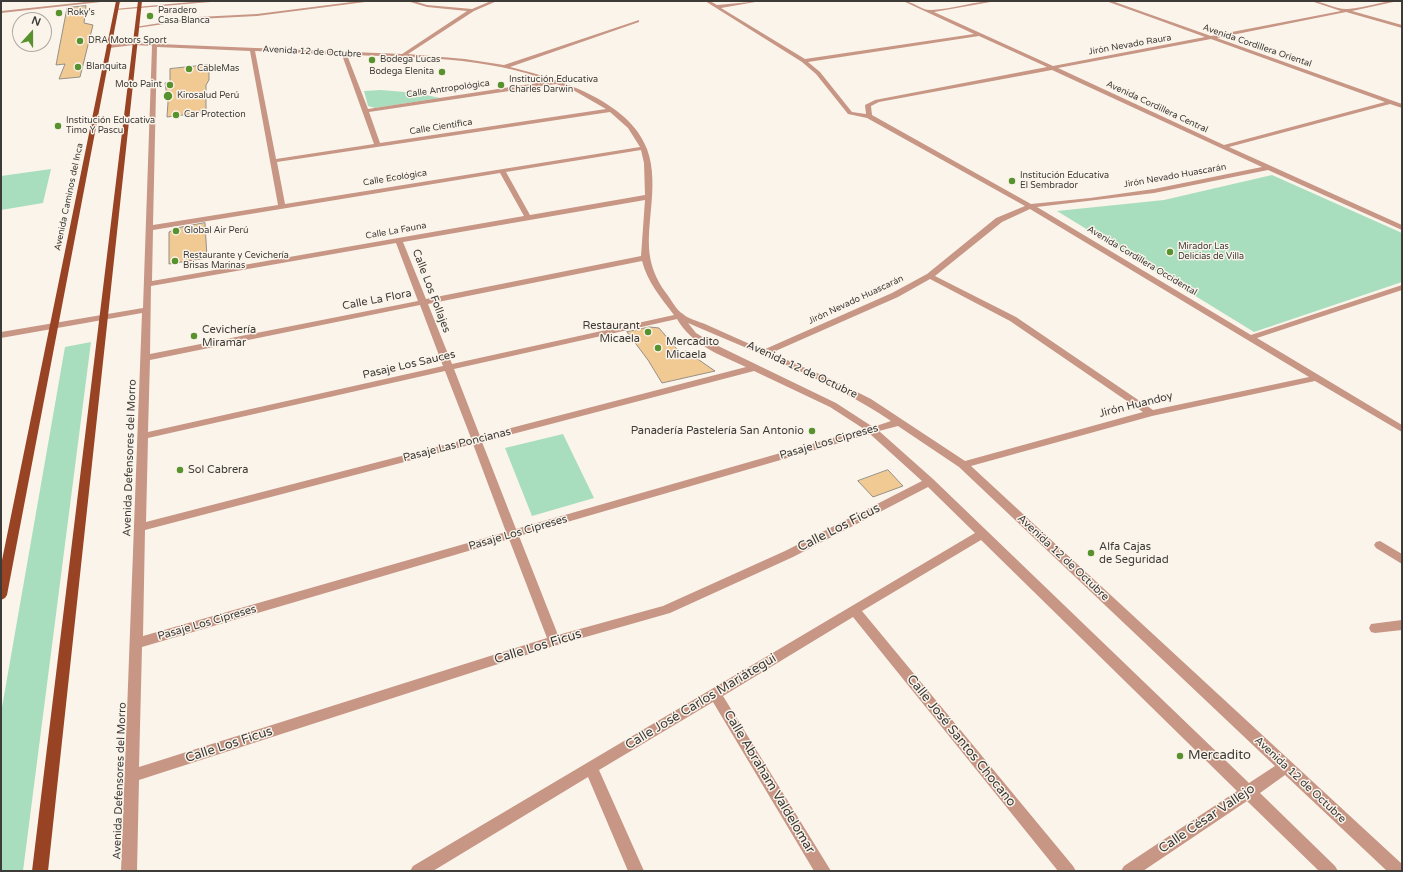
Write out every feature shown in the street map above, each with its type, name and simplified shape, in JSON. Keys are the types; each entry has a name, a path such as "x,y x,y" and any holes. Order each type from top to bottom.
{"main road":[{"name":"Avenida Caminos del Inca","path":"1,595 4,571 118,1"},
{"path":"40,871 102,318 140,4"}],"street":[{"path":"1,12 108,1"},
{"path":"116,9 140,4 220,1"},
{"path":"137,27 198,18 256,15 371,1"},
{"path":"409,1 427,6 472,10"},
{"path":"402,56 472,10 495,1"},
{"name":"Avenida Cordillera Occidental","path":"706,1 804,61 818,73 850,113 869,116 1030,206 1402,429"},
{"path":"716,7 759,1"},
{"name":"Avenida Cordillera Central","path":"905,1 978,35 1053,67 1222,147 1402,228"},
{"path":"929,12 994,1"},
{"name":"Avenida Cordillera Oriental","path":"1108,1 1402,106"},
{"path":"1313,1 1402,27"},
{"name":"Jirón Nevado Raura","path":"869,116 868,105 877,101 1396,1"},
{"path":"503,68 637,21"},
{"path":"804,61 978,35"},
{"name":"Avenida 12 de Octubre","path":"109,46 134,44 344,53 456,60 503,68 559,82 594,98 612,110 630,125 637,135 648,165 645,258 656,286 688,330 697,338 754,368 850,415 870,430 929,482 1330,871"},
{"name":"Avenida Defensores del Morro","path":"129,871 155,45"},
{"path":"252,49 282,206"},
{"path":"344,53 378,145"},
{"name":"Calle Antropológica","path":"365,111 559,82"},
{"name":"Jirón Nevado Huascarán","path":"1222,147 1402,99"},
{"name":"Calle Científica","path":"273,161 612,110"},
{"name":"Calle Ecológica","path":"149,228 643,148"},
{"name":"Jirón Nevado Huascarán","path":"765,352 895,295 930,276 1000,220 1030,206 1090,200 1154,191 1268,168"},
{"path":"502,170 528,218"},
{"name":"Calle La Fauna","path":"148,284 648,197"},
{"name":"Calle Los Follajes","path":"399,240 554,641"},
{"name":"Calle La Flora","path":"146,358 645,258"},
{"path":"930,276 1013,319 1151,412"},
{"path":"1250,338 1402,287"},
{"path":"1,335 147,310"},
{"name":"Avenida 12 de Octubre","path":"679,316 765,352 868,401 962,465 1398,871"},
{"name":"Pasaje Los Sauces","path":"143,436 679,316"},
{"name":"Pasaje Las Poncianas","path":"140,527 754,368"},
{"name":"Jirón Huandoy","path":"962,465 1151,412 1317,378"},
{"name":"Pasaje Los Cipreses","path":"136,644 900,422"},
{"name":"Calle Los Ficus","path":"132,776 554,641 666,610 789,554 929,482"},
{"name":"Calle José Carlos Mariátegui","path":"418,871 982,534"},
{"path":"1380,545 1402,560"},
{"name":"Calle José Santos Chocano","path":"854,610 1068,871"},
{"path":"1375,628 1402,625"},
{"name":"Calle Abraham Valdelomar","path":"715,694 823,871"},
{"name":"Calle César Vallejo","path":"1129,871 1286,767"},
{"path":"591,768 636,871"}],"green space":[{"path":"381,90 417,93 440,98 375,108 368,106 364,91"},
{"path":"51,169 43,203 1,210 1,176"},
{"path":"1272,175 1402,233 1402,282 1254,332 1057,211 1164,200"},
{"path":"91,342 23,871 1,871 1,713 65,347"},
{"path":"563,434 594,498 532,516 505,448"}],"building":[{"path":"86,6 84,23 93,25 80,77 59,79 65,64 56,65 67,8"},
{"path":"209,65 209,80 206,85 206,112 167,117 168,102 165,83 170,82 170,69"},
{"path":"205,223 207,258 169,264 169,232 177,228"},
{"path":"650,327 659,328 680,353 686,351 715,371 662,383 648,360 627,332"},
{"path":"888,470 903,486 873,497 858,481"}],"place":[{"name":"Roky's","path":"59,13"},
{"name":"Paradero Casa Blanca","path":"150,16"},
{"name":"DRA Motors Sport","path":"80,41"},
{"name":"Bodega Lucas","path":"372,60"},
{"name":"Blanquita","path":"78,67"},
{"name":"CableMas","path":"189,69"},
{"name":"Bodega Elenita","path":"442,72"},
{"name":"Moto Paint","path":"170,85"},
{"name":"Institución Educativa Charles Darwin","path":"501,85"},
{"name":"Kirosalud Perú","path":"168,96"},
{"name":"Car Protection","path":"176,115"},
{"name":"Institución Educativa Timo Y Pascu","path":"58,126"},
{"name":"Institución Educativa El Sembrador","path":"1012,181"},
{"name":"Global Air Perú","path":"176,231"},
{"name":"Mirador Las Delicias de Villa","path":"1170,252"},
{"name":"Restaurante y Cevichería Brisas Marinas","path":"175,261"},
{"name":"Restaurant Micaela","path":"648,332"},
{"name":"Cevichería Miramar","path":"194,336"},
{"name":"Mercadito Micaela","path":"658,348"},
{"name":"Panadería Pastelería San Antonio","path":"812,431"},
{"name":"Sol Cabrera","path":"180,470"},
{"name":"Alfa Cajas de Seguridad","path":"1091,553"},
{"name":"Mercadito","path":"1180,756"}]}
